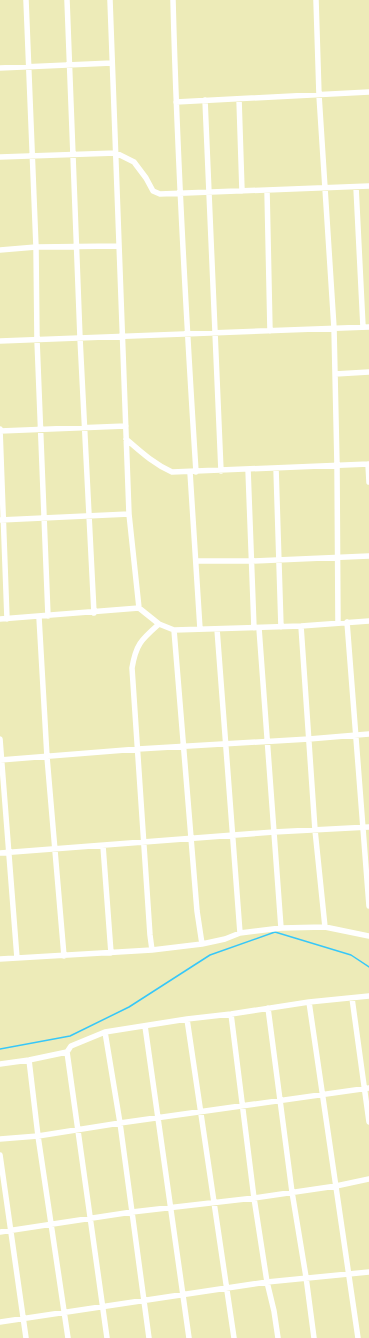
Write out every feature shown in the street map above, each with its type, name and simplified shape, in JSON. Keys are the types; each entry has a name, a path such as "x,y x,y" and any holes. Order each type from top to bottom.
{"street":[{"path":"26,0 33,156 37,340 48,616"},
{"path":"67,0 78,248 80,338 94,613"},
{"path":"110,0 129,514 139,608"},
{"path":"173,0 176,102 200,629"},
{"path":"316,0 319,95 334,328 338,623"},
{"path":"0,68 112,63"},
{"path":"176,102 369,92"},
{"path":"239,99 242,191"},
{"path":"205,100 221,471"},
{"path":"0,157 116,153 134,162 146,178 153,191 160,194 369,186"},
{"path":"356,187 362,327"},
{"path":"267,190 270,330"},
{"path":"0,250 119,246"},
{"path":"0,341 369,327"},
{"path":"335,374 369,372"},
{"path":"7,619 2,520 0,430 40,430 126,426"},
{"path":"126,439 149,459 172,472 368,464 369,482"},
{"path":"276,468 281,627"},
{"path":"248,469 252,561 274,832 280,928"},
{"path":"2,520 129,514"},
{"path":"196,561 252,561 369,556"},
{"path":"0,619 94,613 139,608 159,624 174,630 281,627 369,621"},
{"path":"39,617 47,757 64,956"},
{"path":"347,622 369,906"},
{"path":"152,950 132,668 134,652 141,640 159,624"},
{"path":"301,626 310,739 315,830 325,927"},
{"path":"217,629 240,933"},
{"path":"174,630 197,911 202,944"},
{"path":"1,760 138,749 369,734"},
{"path":"0,739 17,958"},
{"path":"0,853 274,832 369,827"},
{"path":"103,846 111,953"},
{"path":"0,959 152,950 202,944 225,939 240,933 280,928 325,927 369,936"},
{"path":"107,1338 67,1052 71,1046 105,1032 309,1002 369,996"},
{"path":"352,998 367,1088 369,1122"},
{"path":"309,1002 358,1338"},
{"path":"268,1008 292,1192 314,1338"},
{"path":"231,1014 254,1198 267,1282 274,1311 278,1338"},
{"path":"187,1019 213,1203 228,1288 234,1338"},
{"path":"145,1026 189,1338"},
{"path":"105,1032 120,1123 149,1338"},
{"path":"0,1064 67,1052"},
{"path":"29,1060 38,1136 68,1338"},
{"path":"0,1140 38,1136 158,1117 367,1088"},
{"path":"0,1155 26,1338"},
{"path":"0,1232 90,1220 132,1212 254,1198 336,1186 369,1179"},
{"path":"0,1322 267,1282 369,1272"}],"waterway":[{"path":"0,1049 70,1036 129,1007 210,955 275,932 351,955 369,967"}]}
